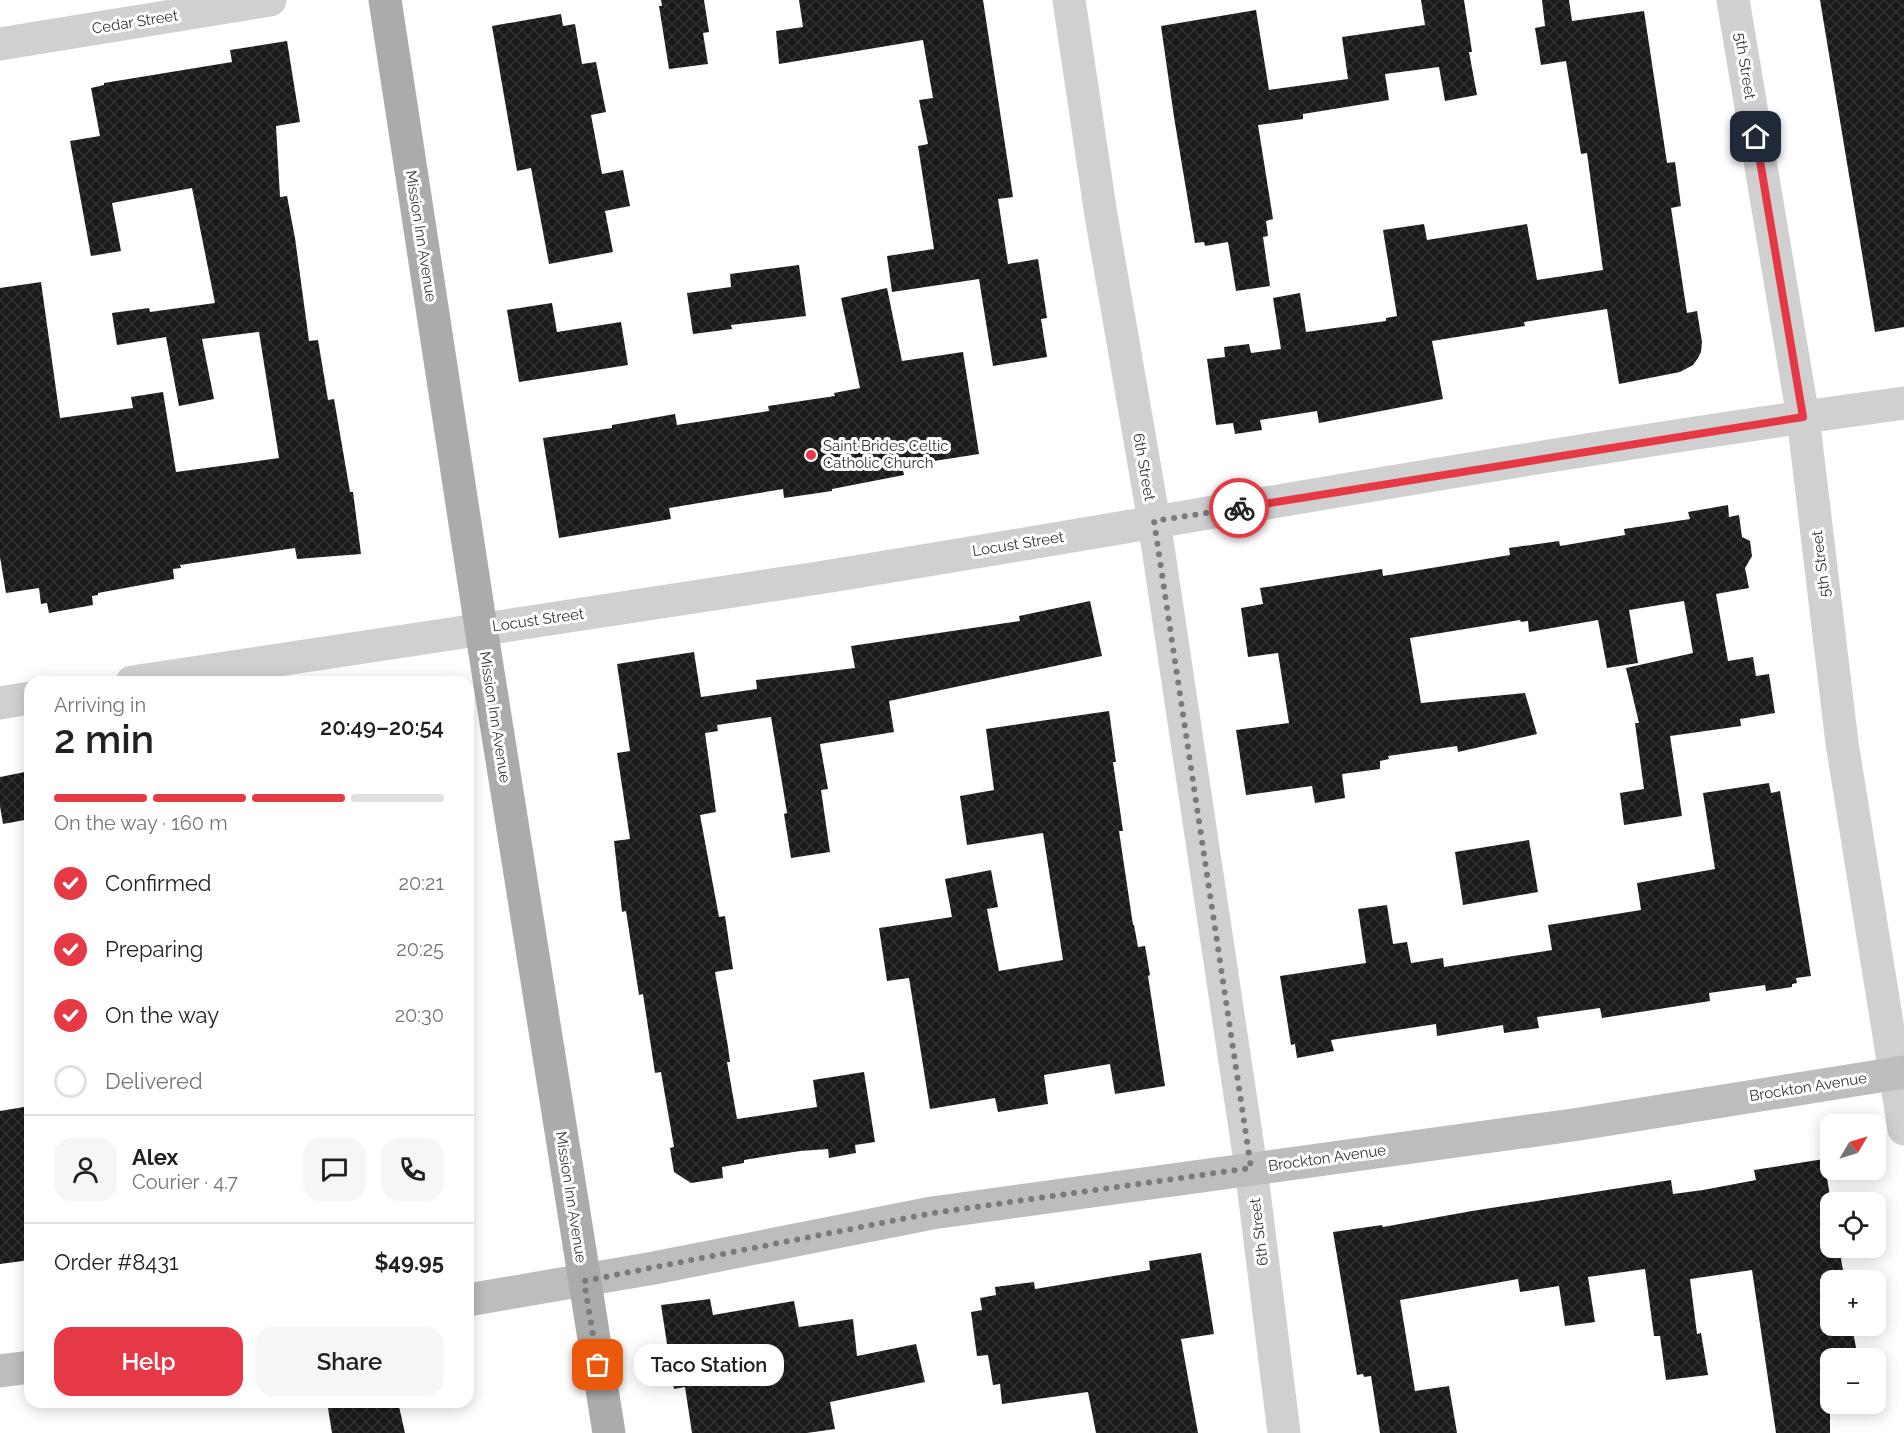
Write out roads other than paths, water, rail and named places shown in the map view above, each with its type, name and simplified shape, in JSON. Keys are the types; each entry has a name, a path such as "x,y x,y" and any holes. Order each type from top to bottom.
{"main road":[{"name":"Mission Inn Avenue","path":"385,0 481,628 609,1433"}],"street":[{"name":"Cedar Street","path":"0,44 270,0"},
{"name":"6th Street","path":"1070,0 1101,215 1154,521 1251,1168 1284,1433"},
{"name":"5th Street","path":"1734,0 1803,417 1842,743 1900,1073 1904,1129"},
{"name":"Locust Street","path":"171,676 817,578 1154,521 1803,417 1904,403"},
{"path":"0,703 24,699"},
{"name":"Brockton Avenue","path":"474,1299 584,1281 933,1213 1573,1125 1900,1073"},
{"path":"0,1371 24,1367"}],"place":[{"name":"Saint Brides Celtic Catholic Church","path":"811,455"},
{"name":"Taco Station","path":"598,1365"}]}
